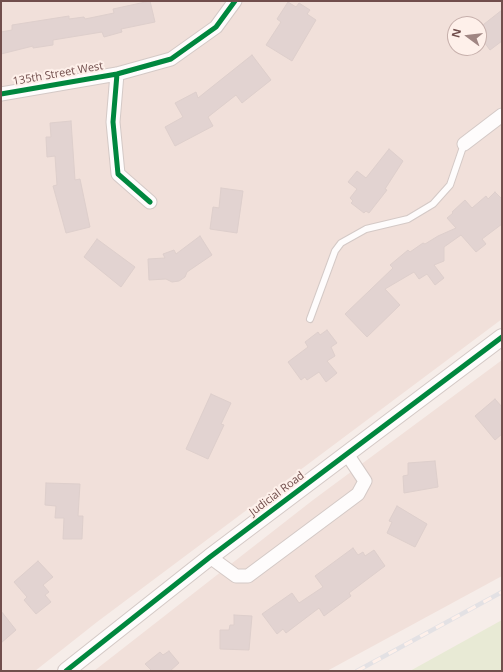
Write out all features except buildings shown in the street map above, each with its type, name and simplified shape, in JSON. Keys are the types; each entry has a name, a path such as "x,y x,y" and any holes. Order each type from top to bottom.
{"street":[{"name":"135th Street West","path":"1,94 118,74 171,59 216,27 235,1"},
{"name":"135th Street West","path":"118,74 113,122 118,174 150,202"},
{"path":"464,144 502,115"},
{"name":"Judicial Road","path":"66,671 210,556 502,337"},
{"path":"210,556 236,576 248,576 358,494 365,481 347,454"}],"lane":[{"path":"310,319 335,251 341,242 366,229 408,219 433,204 450,185 464,144"}],"shaded area":[{"path":"1,1 502,1 502,319 97,622 35,671 1,671"},
{"path":"502,360 502,576 327,671 94,671 313,500"}],"green space":[{"path":"502,620 502,671 410,671"}],"railway":[{"path":"357,671 502,592"}],"cycle path":[{"path":"1,94 117,74 171,59 216,27 235,1"},
{"path":"117,74 113,122 118,174 150,202"},
{"path":"66,671 210,557 502,337"}]}
